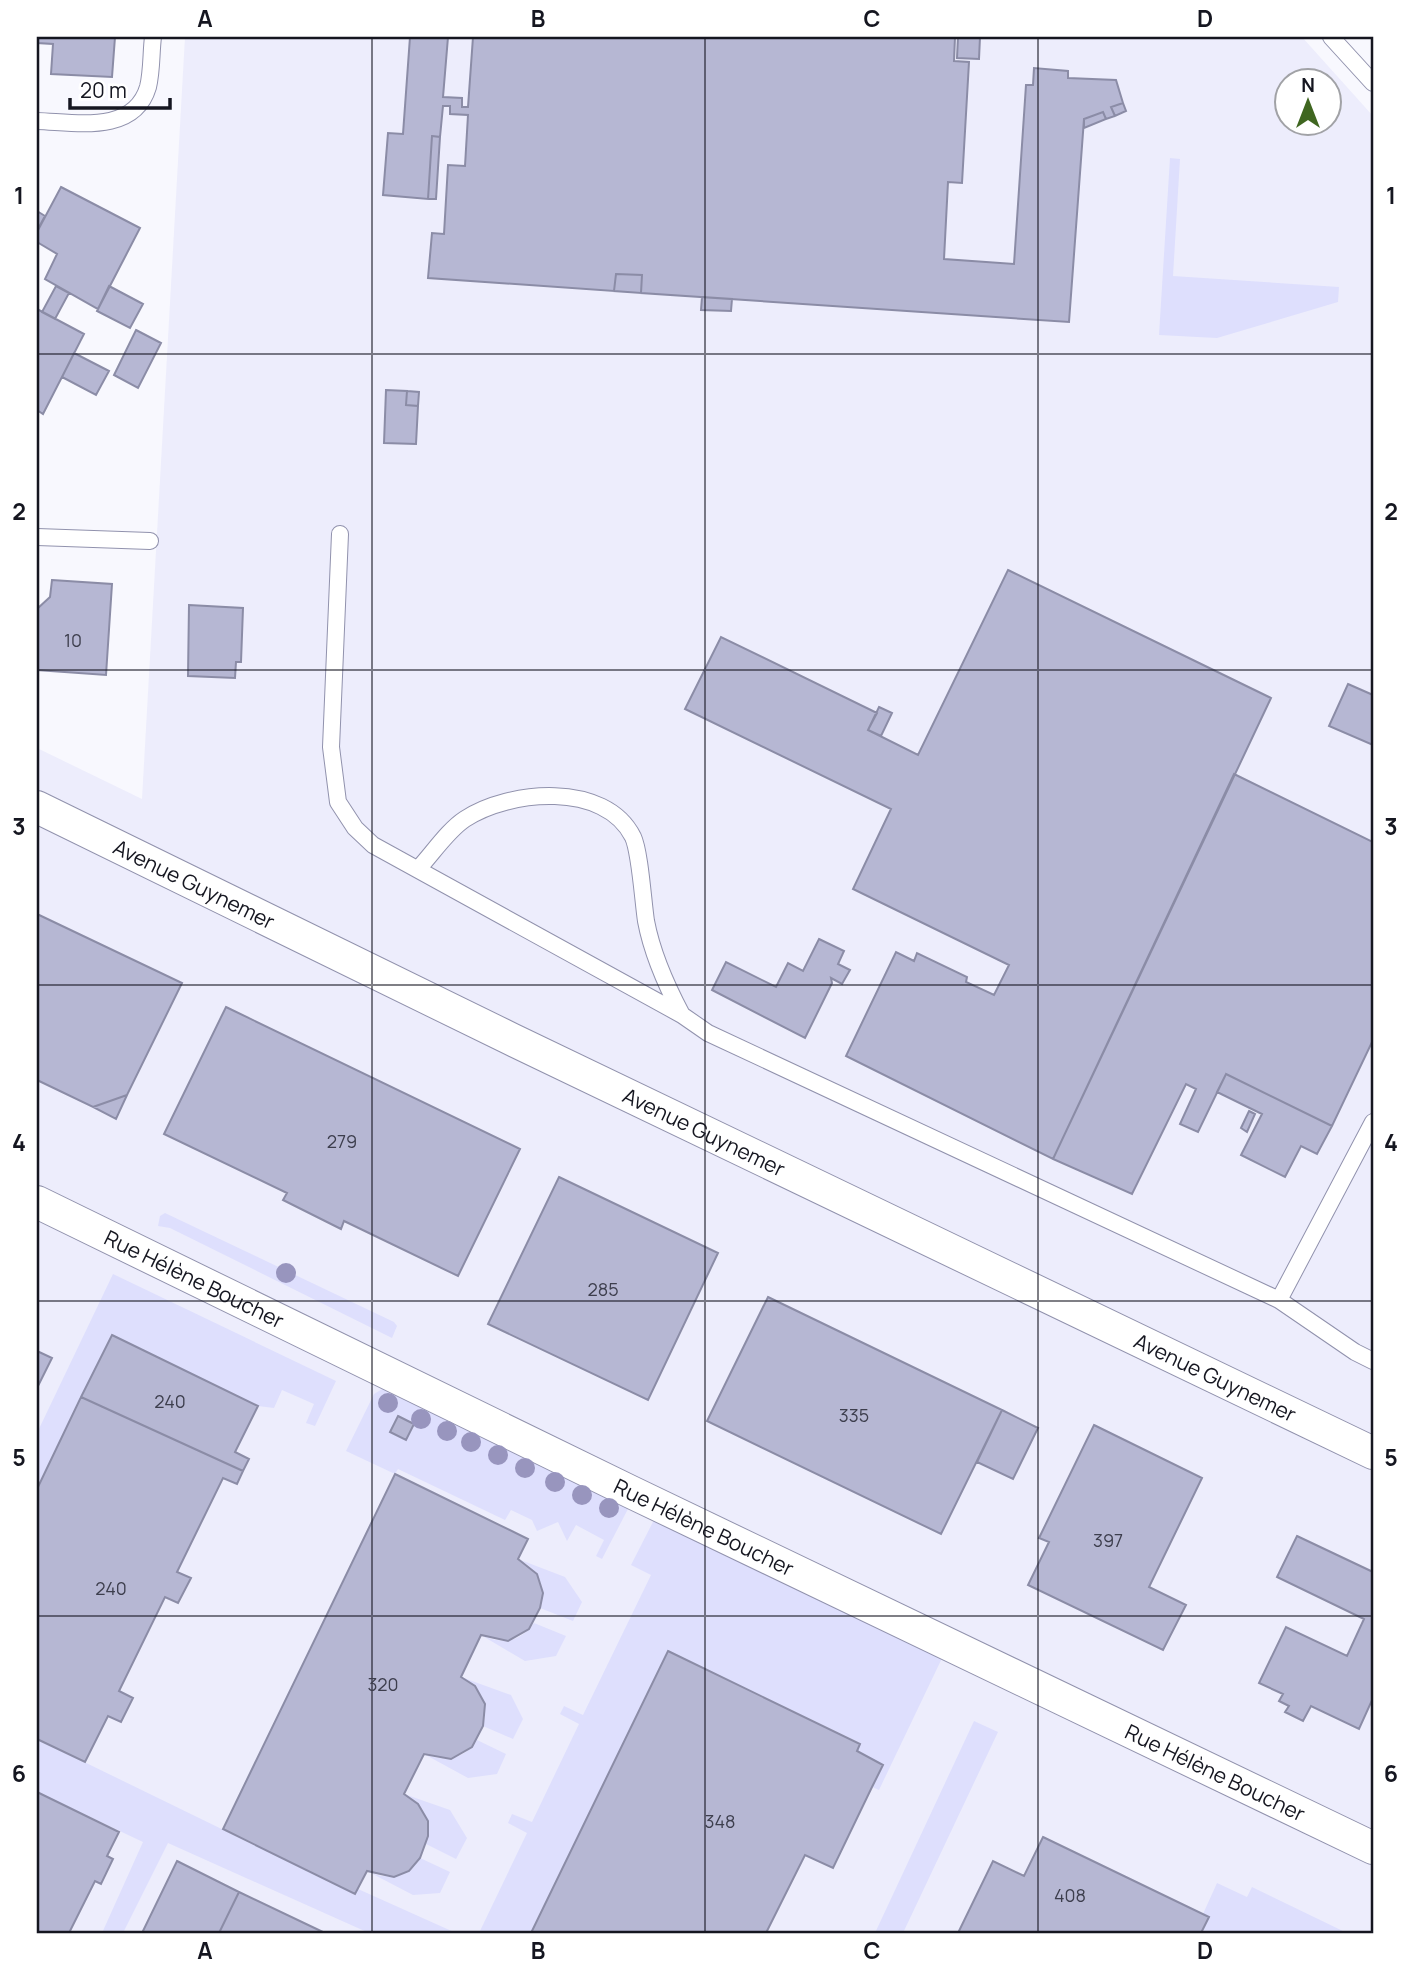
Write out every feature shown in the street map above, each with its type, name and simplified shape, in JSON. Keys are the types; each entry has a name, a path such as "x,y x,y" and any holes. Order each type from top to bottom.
{"street":[{"name":"Avenue Guynemer","path":"37,807 523,1045 1373,1453"},
{"name":"Rue Hélène Boucher","path":"37,1202 631,1492 1373,1848"}],"lane":[{"path":"37,121 115,122 135,108 148,88 153,37"},
{"path":"1331,37 1373,83"},
{"path":"340,534 331,747 338,802 355,828 373,845 682,1015 708,1033 1279,1300 1354,1352 1373,1361"},
{"path":"37,537 150,541"},
{"path":"418,869 463,820 480,810 533,794 582,799 616,816 634,838 647,925 666,984 682,1015"},
{"path":"1279,1300 1373,1122"}],"shaded area":[{"path":"185,37 1302,37 1328,66 1274,66 1274,136 1344,136 1344,84 1373,116 1373,1933 37,1933 37,748 142,799"},
{"path":"1170,158 1180,159 1173,276 1339,287 1338,302 1217,338 1159,335"},
{"path":"165,1213 394,1322 397,1326 392,1338 170,1228 158,1226 160,1216"},
{"path":"113,1274 336,1381 315,1426 306,1423 314,1404 282,1390 274,1408 258,1406 112,1335 37,1489 37,1433"},
{"path":"384,1388 629,1507 602,1559 596,1556 604,1540 576,1525 567,1541 558,1522 537,1531 532,1520 511,1510 505,1520 398,1469 395,1474 346,1451 374,1394"},
{"path":"655,1518 944,1654 879,1790 872,1787 883,1765 857,1751 860,1743 668,1651 531,1933 479,1933 527,1833 508,1823 512,1814 532,1822 579,1724 560,1714 564,1706 583,1715 651,1575 631,1565"},
{"path":"518,1559 565,1577 582,1602 573,1621 540,1608 542,1592 539,1579 531,1568"},
{"path":"534,1623 566,1636 556,1656 525,1661 481,1635 497,1640 510,1640 523,1634"},
{"path":"461,1677 511,1695 523,1719 513,1739 483,1726 485,1711 482,1697 474,1686"},
{"path":"974,1721 998,1732 903,1933 875,1933"},
{"path":"37,1739 355,1894 358,1889 456,1933 369,1933 168,1843 123,1933 102,1933 143,1842 37,1792"},
{"path":"477,1740 506,1754 497,1774 468,1778 424,1754 454,1758 466,1752"},
{"path":"404,1794 450,1810 467,1838 456,1859 426,1844 428,1828 425,1814 417,1803"},
{"path":"420,1858 450,1872 440,1893 413,1895 367,1871 382,1876 396,1875 409,1869"},
{"path":"1217,1883 1247,1897 1252,1887 1347,1933 1201,1933 1209,1917 1203,1914"}],"building":[{"path":"37,37 115,37 112,77 51,74 53,44 37,43"},
{"path":"410,37 448,37 443,97 462,98 462,107 468,107 473,37 955,37 954,61 969,62 962,183 948,182 944,259 1014,264 1026,85 1033,85 1034,68 1068,71 1068,78 1116,80 1123,103 1111,107 1115,116 1106,119 1103,112 1084,119 1069,322 641,293 642,275 616,274 614,291 428,278 432,233 444,234 448,165 465,166 468,115 450,114 450,106 443,106 440,137 432,136 428,199 383,195 388,133 403,134"},
{"path":"958,37 980,37 979,59 957,58"},
{"path":"1123,103 1126,111 1115,116 1111,107"},
{"path":"1103,112 1106,119 1084,128 1084,119"},
{"path":"432,136 440,137 436,199 428,199"},
{"path":"61,187 140,228 98,309 45,279 57,254 37,242 37,232"},
{"path":"37,211 45,216 38,229 37,228"},
{"path":"616,274 642,275 641,293 614,291"},
{"path":"56,286 69,293 55,319 42,312"},
{"path":"109,286 143,304 130,328 97,311"},
{"path":"702,297 732,299 731,311 701,310"},
{"path":"37,309 84,334 43,414 37,410"},
{"path":"136,330 161,343 138,388 114,375"},
{"path":"74,353 109,371 96,395 62,377"},
{"path":"386,390 407,391 406,405 418,406 416,444 384,443"},
{"path":"407,391 419,392 418,406 406,405"},
{"path":"1008,570 1271,698 1053,1159 846,1056 896,952 914,961 917,953 967,977 966,982 994,995 1009,965 853,889 891,809 685,709 721,637 877,713 868,730 918,755"},
{"path":"52,580 112,584 106,675 37,670 37,609 50,597"},
{"path":"189,605 243,608 241,662 236,662 235,678 188,676"},
{"path":"1348,684 1373,695 1373,745 1329,726"},
{"path":"879,707 892,713 881,736 868,730"},
{"path":"1234,774 1373,842 1373,1040 1332,1126 1226,1074 1198,1132 1180,1124 1196,1089 1186,1084 1132,1194 1053,1159"},
{"path":"37,914 182,983 127,1095 93,1107 37,1080"},
{"path":"819,939 844,951 838,964 850,970 842,984 831,978 832,983 805,1038 712,990 726,962 776,987 788,963 803,971"},
{"path":"226,1007 520,1149 458,1276 344,1221 341,1229 283,1200 287,1193 164,1134"},
{"path":"1226,1074 1332,1126 1317,1154 1301,1146 1285,1177 1241,1155 1262,1114 1217,1092"},
{"path":"127,1095 116,1119 93,1107"},
{"path":"1249,1111 1255,1114 1247,1132 1241,1128"},
{"path":"559,1177 718,1253 648,1400 488,1324"},
{"path":"768,1297 1002,1410 941,1534 707,1421"},
{"path":"112,1335 258,1406 235,1452 249,1459 243,1471 81,1397"},
{"path":"37,1351 52,1358 37,1388"},
{"path":"81,1397 243,1471 237,1484 223,1478 177,1572 191,1578 178,1603 165,1597 119,1691 133,1698 121,1722 108,1716 85,1762 37,1739 37,1489"},
{"path":"1002,1410 1038,1428 1013,1479 977,1462"},
{"path":"398,1416 414,1424 406,1440 390,1432"},
{"path":"1094,1425 1202,1478 1149,1587 1186,1605 1163,1650 1028,1585 1049,1542 1039,1538"},
{"path":"395,1474 528,1539 518,1559 537,1574 543,1593 540,1608 529,1629 508,1641 481,1635 461,1677 475,1686 485,1704 483,1726 472,1747 451,1759 424,1754 404,1794 418,1804 428,1821 428,1836 420,1858 409,1871 394,1877 367,1871 355,1894 223,1829"},
{"path":"1297,1536 1373,1572 1373,1698 1359,1729 1311,1706 1303,1721 1285,1712 1289,1706 1279,1701 1283,1694 1259,1683 1286,1627 1347,1656 1364,1619 1277,1577"},
{"path":"668,1651 860,1744 857,1751 883,1765 833,1868 805,1855 766,1933 531,1933"},
{"path":"37,1792 119,1832 107,1856 113,1859 101,1884 95,1881 69,1933 37,1933"},
{"path":"1043,1837 1209,1917 1201,1933 958,1933 993,1861 1024,1876"},
{"path":"177,1861 239,1892 219,1933 142,1933"},
{"path":"239,1892 325,1933 219,1933"}]}
